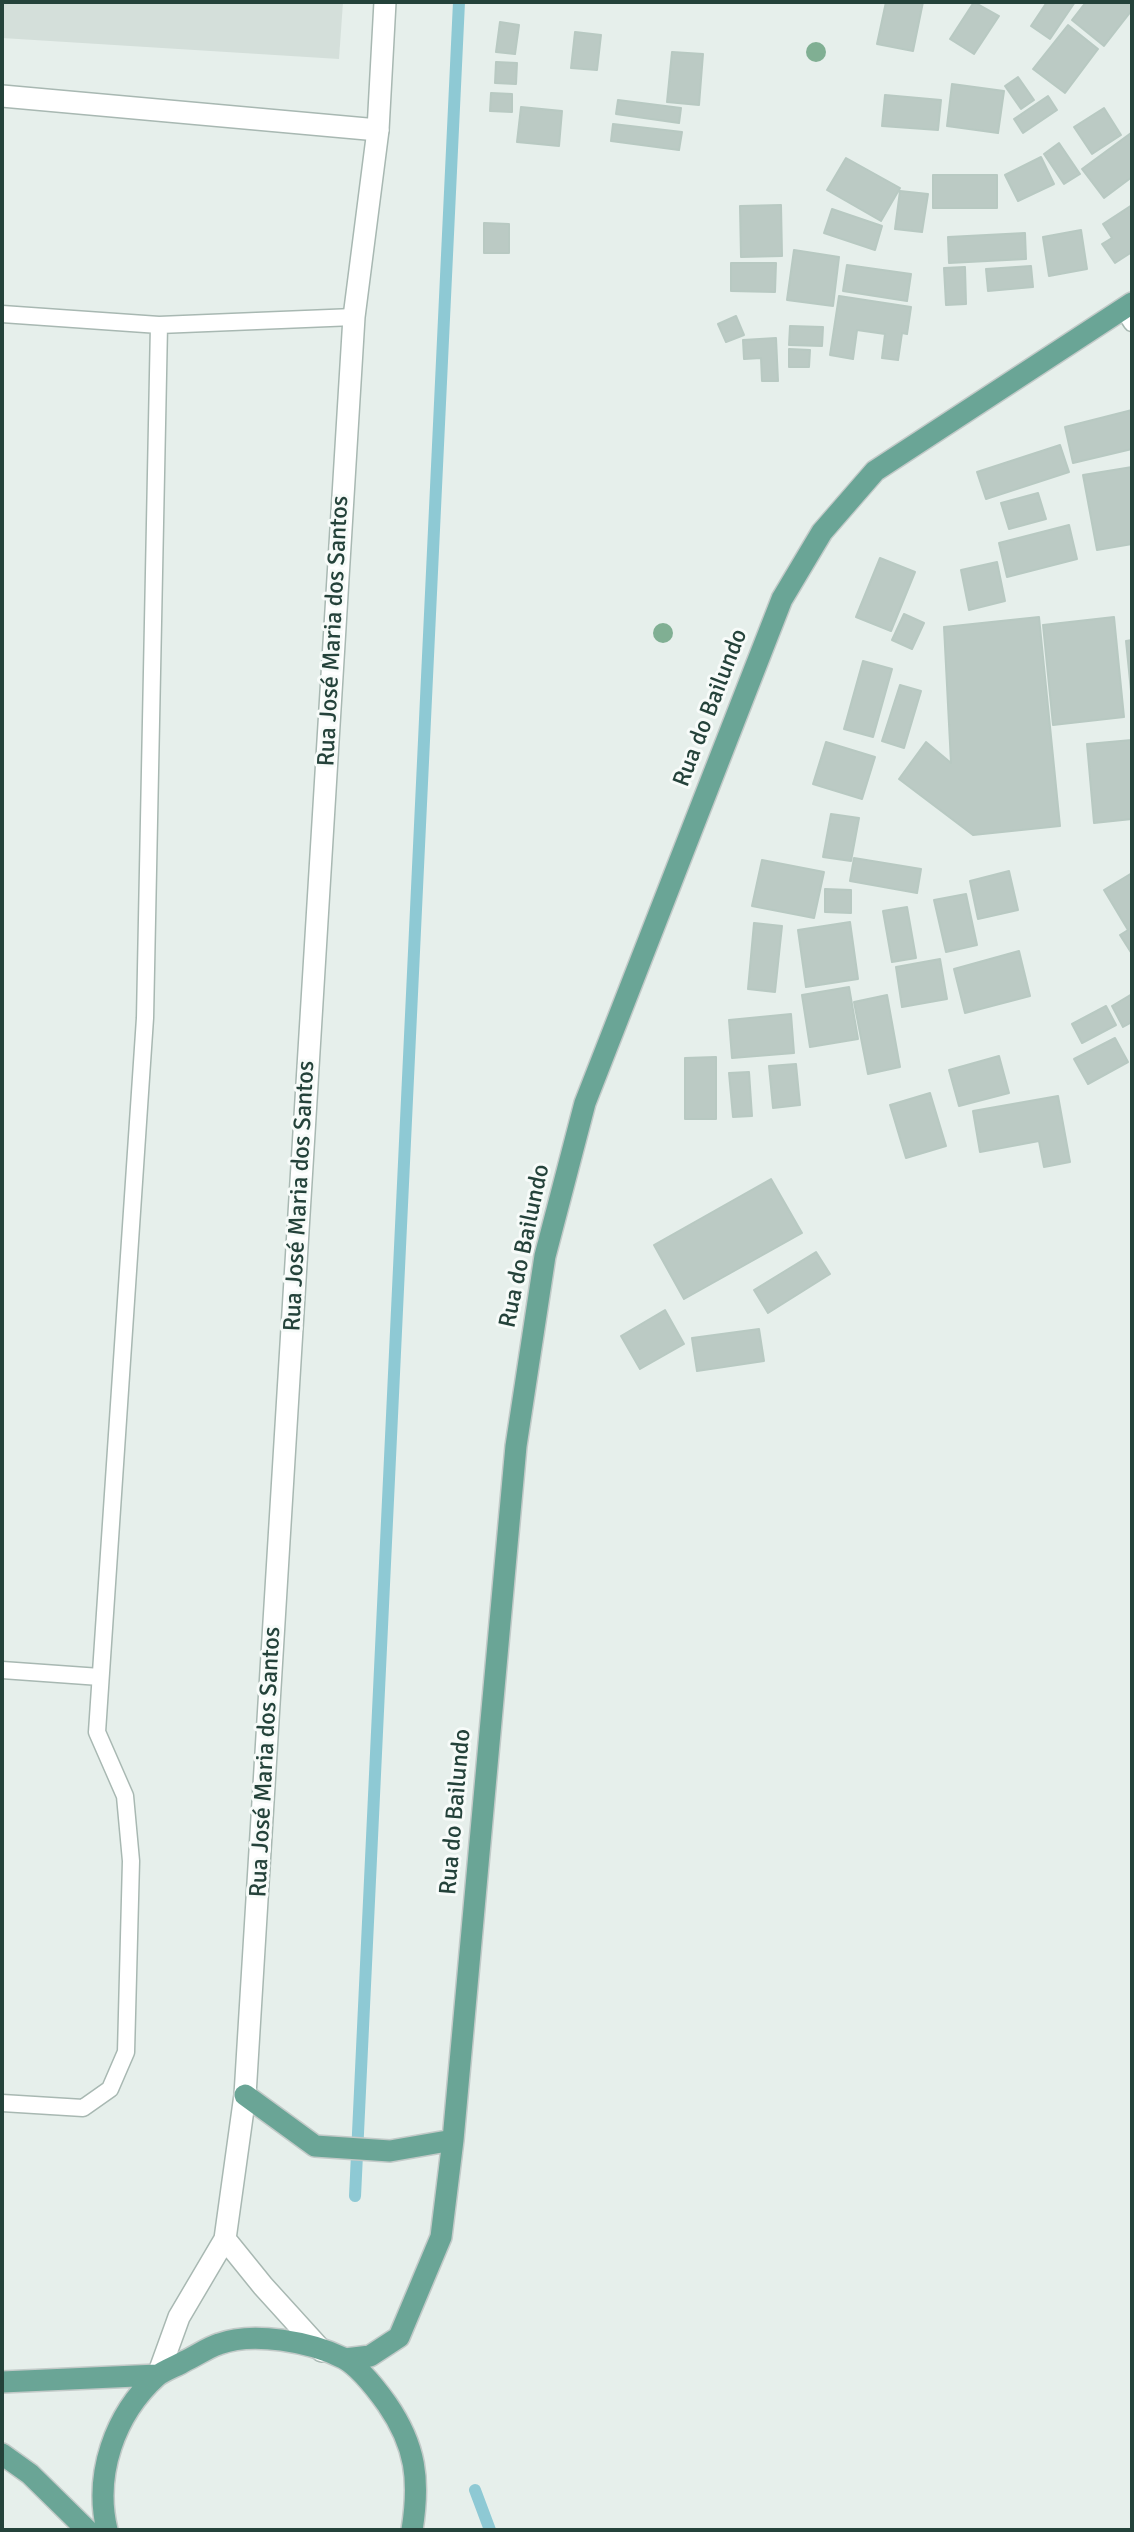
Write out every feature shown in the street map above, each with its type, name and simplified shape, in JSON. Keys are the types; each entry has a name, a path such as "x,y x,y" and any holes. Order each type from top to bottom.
{"main road":[{"name":"Rua do Bailundo","path":"345,2359 370,2356 399,2337 441,2237 453,2140 516,1446 545,1256 585,1104 782,599 822,532 875,471 1129,312"},
{"path":"245,2095 314,2146 390,2151 453,2140"},
{"path":"107,2530 102,2507 106,2458 126,2413 158,2375 220,2343 254,2339 288,2340 345,2359 377,2390 400,2423 414,2460 418,2497 412,2530"},
{"path":"2,2382 158,2375"},
{"path":"2,2454 30,2474 87,2530"}],"street":[{"name":"Rua José Maria dos Santos","path":"158,2375 179,2317 225,2239 245,2095 354,317 378,130 385,2"},
{"path":"2,96 378,130"},
{"path":"225,2239 322,2351"}],"lane":[{"path":"2,314 159,325 354,317"},
{"path":"2,2103 83,2108 110,2089 125,2052 131,1861 125,1796 97,1732 145,1018 159,325"},
{"path":"2,1670 100,1677"}],"shaded area":[{"path":"2,2 343,2 339,59 2,38"}],"building":[{"path":"886,2 923,2 913,51 877,44"},
{"path":"974,2 999,16 974,54 950,39"},
{"path":"1047,2 1075,2 1050,39 1031,26"},
{"path":"1086,2 1132,2 1132,10 1104,46 1072,20"},
{"path":"500,22 519,25 515,54 496,52"},
{"path":"1068,25 1098,49 1065,93 1033,69"},
{"path":"575,32 601,35 597,70 571,68"},
{"path":"672,52 703,54 699,105 667,102"},
{"path":"496,62 517,63 516,84 495,83"},
{"path":"1018,77 1034,100 1021,109 1005,86"},
{"path":"952,84 1004,91 998,133 947,126"},
{"path":"491,93 512,94 512,112 490,111"},
{"path":"885,95 941,100 938,130 882,126"},
{"path":"1048,96 1057,110 1023,133 1014,119"},
{"path":"618,100 681,108 679,123 616,114"},
{"path":"521,107 562,111 559,146 517,142"},
{"path":"1104,108 1121,135 1092,154 1074,127"},
{"path":"613,124 682,132 679,150 611,141"},
{"path":"1131,133 1132,177 1104,198 1082,169"},
{"path":"1059,143 1080,174 1064,184 1044,154"},
{"path":"1041,157 1054,184 1018,201 1005,175"},
{"path":"846,158 900,188 881,221 827,190"},
{"path":"933,175 997,175 997,208 933,208"},
{"path":"900,191 928,194 922,232 895,229"},
{"path":"781,205 782,256 741,257 740,206"},
{"path":"1132,205 1132,252 1115,263 1102,244 1112,238 1103,224"},
{"path":"832,209 882,226 875,250 824,233"},
{"path":"484,223 509,224 509,253 484,253"},
{"path":"1081,230 1087,269 1049,276 1043,237"},
{"path":"1025,233 1026,259 949,263 948,237"},
{"path":"794,250 839,257 833,306 787,300"},
{"path":"731,263 776,263 775,292 731,291"},
{"path":"847,265 911,274 907,301 843,291"},
{"path":"1031,266 1033,287 988,291 986,269"},
{"path":"965,267 966,304 946,305 944,268"},
{"path":"839,296 911,307 907,334 902,333 898,360 882,358 885,334 857,330 853,359 830,355"},
{"path":"736,316 744,335 726,342 718,324"},
{"path":"790,326 823,327 822,346 789,345"},
{"path":"776,338 778,381 762,381 761,358 744,359 743,340"},
{"path":"789,349 810,350 809,367 789,367"},
{"path":"1132,410 1132,449 1073,463 1065,427"},
{"path":"1060,445 1069,472 986,499 977,472"},
{"path":"1132,467 1132,544 1097,550 1083,475"},
{"path":"1038,493 1046,519 1009,529 1001,503"},
{"path":"1069,525 1077,559 1007,577 999,543"},
{"path":"880,558 915,572 891,631 856,617"},
{"path":"997,562 1005,601 969,610 961,570"},
{"path":"904,614 924,623 912,649 892,640"},
{"path":"1039,617 1060,826 973,835 899,779 926,742 951,763 944,627"},
{"path":"1114,617 1124,717 1053,725 1043,625"},
{"path":"1132,640 1132,701 1126,641"},
{"path":"863,661 892,669 873,737 844,729"},
{"path":"900,685 921,691 904,748 882,741"},
{"path":"1132,740 1132,819 1094,823 1087,744"},
{"path":"826,742 875,757 862,799 813,784"},
{"path":"831,814 859,818 851,861 823,857"},
{"path":"854,858 921,869 917,893 850,881"},
{"path":"762,860 824,872 814,918 752,906"},
{"path":"1009,871 1018,910 978,919 970,881"},
{"path":"1132,873 1132,954 1120,935 1128,930 1104,890"},
{"path":"825,889 851,890 851,913 825,912"},
{"path":"966,894 977,945 946,952 934,900"},
{"path":"907,907 916,958 892,962 883,911"},
{"path":"850,922 858,979 806,987 798,930"},
{"path":"754,923 782,926 775,992 748,989"},
{"path":"1019,951 1030,996 965,1013 954,969"},
{"path":"940,959 947,999 902,1007 896,967"},
{"path":"849,987 858,1039 810,1047 802,995"},
{"path":"1132,994 1132,1022 1123,1027 1112,1006"},
{"path":"887,995 900,1067 868,1074 854,1002"},
{"path":"1106,1006 1116,1025 1082,1043 1072,1024"},
{"path":"791,1014 794,1053 732,1058 729,1020"},
{"path":"1115,1038 1128,1062 1088,1084 1074,1059"},
{"path":"999,1056 1009,1093 959,1106 949,1070"},
{"path":"716,1057 716,1119 685,1119 685,1058"},
{"path":"796,1064 800,1105 773,1108 769,1066"},
{"path":"749,1072 752,1116 733,1117 729,1073"},
{"path":"930,1093 946,1146 906,1158 890,1105"},
{"path":"1058,1096 1070,1162 1044,1167 1039,1141 980,1152 973,1111"},
{"path":"771,1179 802,1233 684,1299 654,1245"},
{"path":"816,1252 830,1274 768,1313 754,1290"},
{"path":"665,1310 684,1344 640,1369 621,1336"},
{"path":"759,1329 764,1361 697,1371 692,1338"}],"waterway":[{"path":"355,2196 459,2"},
{"path":"475,2490 490,2530"}]}
